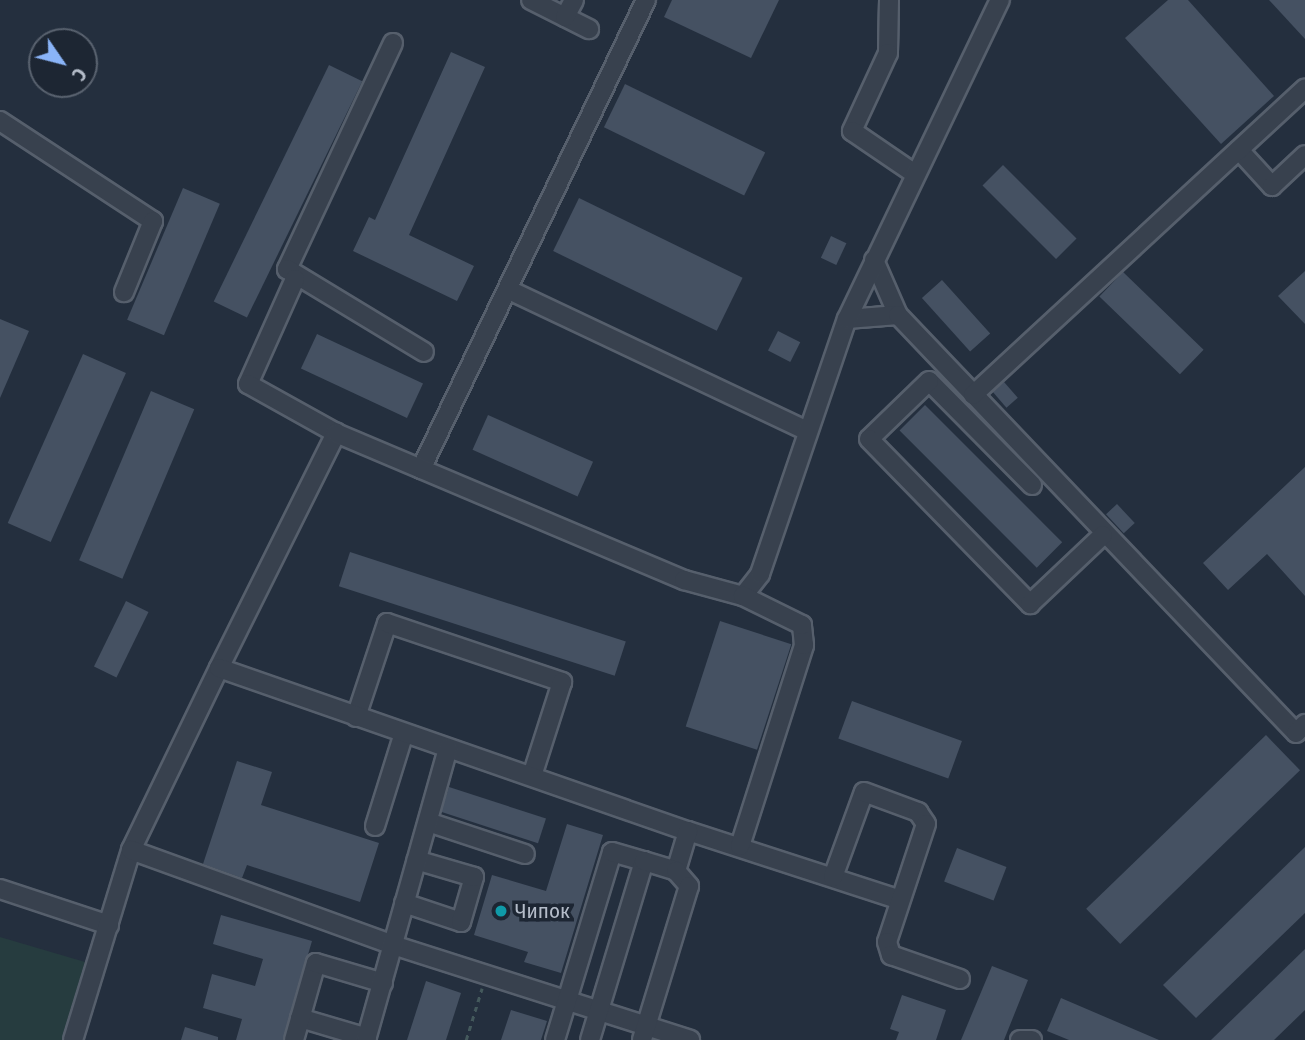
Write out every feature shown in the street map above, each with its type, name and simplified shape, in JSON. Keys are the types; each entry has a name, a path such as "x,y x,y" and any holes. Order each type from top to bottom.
{"street":[{"path":"531,0 589,29"},
{"path":"565,17 574,0"},
{"path":"421,469 646,0"},
{"path":"889,0 888,53 852,131 912,172"},
{"path":"743,596 760,574 846,318 912,172 1000,0"},
{"path":"393,43 287,269 295,279 424,352"},
{"path":"973,395 1305,89"},
{"path":"0,121 153,221 124,292"},
{"path":"1239,150 1272,186 1305,155"},
{"path":"874,260 898,315 1103,535 1296,733 1305,724"},
{"path":"295,279 248,384 336,433 684,580 743,596 802,625 804,645 740,846"},
{"path":"509,290 807,430"},
{"path":"846,318 898,315"},
{"path":"1031,485 929,381 869,439 1030,604 1103,535"},
{"path":"74,1040 131,850 336,433"},
{"path":"356,717 387,623 562,682 532,776"},
{"path":"219,668 688,831 900,900"},
{"path":"375,826 404,733"},
{"path":"300,1018 366,1039 448,748"},
{"path":"833,877 864,792 918,812 926,824 887,942 891,955 960,979"},
{"path":"428,822 525,853"},
{"path":"676,871 688,831"},
{"path":"131,850 393,945 568,1000 644,1033 690,1040"},
{"path":"555,1040 612,852 676,871 689,886 644,1033"},
{"path":"404,902 461,922 468,900 474,877 416,860"},
{"path":"590,1040 644,861"},
{"path":"0,889 109,925"},
{"path":"294,1040 316,963 383,983"},
{"path":"1020,1040 1032,1040"}],"path":[{"path":"466,1040 486,975"}],"green space":[{"path":"0,937 85,962 62,1040 0,1040"}],"building":[{"path":"672,0 779,0 751,58 664,17"},
{"path":"1168,0 1188,0 1274,96 1221,144 1125,38"},
{"path":"1269,0 1305,0 1305,39"},
{"path":"451,52 485,67 409,235 474,266 457,301 353,251 369,217 375,220"},
{"path":"329,65 362,81 247,318 214,301"},
{"path":"625,84 765,152 744,196 604,127"},
{"path":"1003,165 1077,239 1056,259 982,186"},
{"path":"183,188 220,204 164,335 127,320"},
{"path":"579,198 743,278 717,331 553,251"},
{"path":"831,236 846,243 836,265 821,258"},
{"path":"1305,271 1305,324 1278,296"},
{"path":"1123,272 1204,350 1180,374 1099,296"},
{"path":"942,280 990,334 970,352 922,298"},
{"path":"0,319 29,331 0,398"},
{"path":"778,331 800,342 790,362 768,351"},
{"path":"317,334 423,383 407,418 301,368"},
{"path":"83,354 126,373 51,542 8,523"},
{"path":"1004,382 1018,398 1006,408 993,392"},
{"path":"151,391 194,409 122,579 79,560"},
{"path":"925,405 1062,542 1037,568 900,430"},
{"path":"488,415 593,462 578,496 473,450"},
{"path":"1305,467 1305,596 1267,554 1228,590 1203,563"},
{"path":"1117,504 1135,523 1124,533 1106,514"},
{"path":"350,552 626,642 615,676 339,586"},
{"path":"126,601 148,612 116,678 94,667"},
{"path":"720,621 791,644 757,750 686,727"},
{"path":"852,701 962,741 948,779 838,739"},
{"path":"1266,735 1300,770 1120,944 1086,909"},
{"path":"237,761 272,772 261,805 379,843 360,902 247,865 242,878 203,864"},
{"path":"449,787 546,819 538,843 441,812"},
{"path":"567,824 603,835 561,973 524,962 528,952 474,935 492,875 546,891"},
{"path":"1305,847 1305,913 1196,1018 1163,985"},
{"path":"957,848 1006,867 994,901 944,882"},
{"path":"221,915 312,941 283,1040 236,1040 242,1019 203,1008 212,974 255,986 263,959 213,944"},
{"path":"1305,949 1305,1010 1274,1040 1211,1040"},
{"path":"992,966 1028,980 1004,1040 961,1040"},
{"path":"426,981 461,993 446,1040 407,1040"},
{"path":"902,995 946,1010 936,1040 896,1040 899,1032 890,1029"},
{"path":"1061,998 1159,1040 1069,1040 1047,1031"},
{"path":"511,1010 547,1021 541,1040 501,1040"},
{"path":"185,1027 218,1037 218,1040 181,1040"}],"place":[{"name":"Чипок","path":"501,911"}]}
